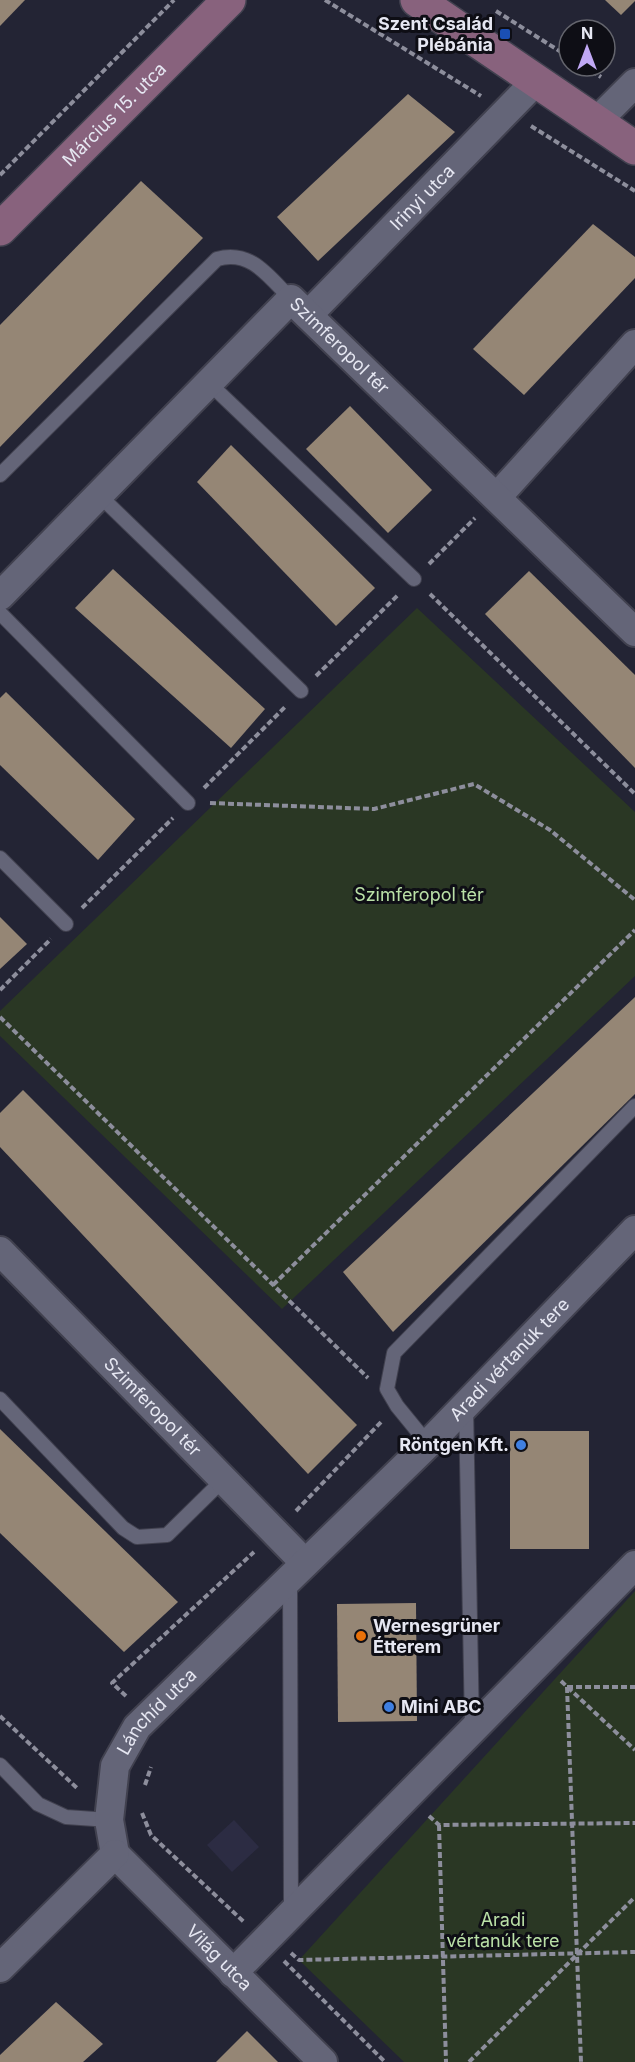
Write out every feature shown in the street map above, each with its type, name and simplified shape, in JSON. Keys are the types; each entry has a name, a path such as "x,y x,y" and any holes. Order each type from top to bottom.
{"street":[{"name":"Március 15. utca","path":"0,229 229,0"},
{"path":"417,0 635,148"},
{"name":"Irinyi utca","path":"299,307 537,80"},
{"path":"596,122 635,83"},
{"name":"Szimferopol tér","path":"0,596 209,383 299,307 635,632"},
{"path":"497,497 635,344"},
{"name":"Aradi vértanúk tere","path":"298,1570 428,1444 635,1230"},
{"name":"Szimferopol tér","path":"0,1251 276,1532 298,1570"},
{"path":"233,1973 472,1728 635,1566"},
{"name":"Lánchíd utca","path":"114,1854 109,1820 115,1766 137,1727 298,1570"},
{"path":"0,1968 114,1854"},
{"name":"Világ utca","path":"114,1854 323,2062"}],"lane":[{"path":"0,475 217,259 227,256 247,258 299,307"},
{"path":"209,383 414,579"},
{"path":"99,495 301,691"},
{"path":"0,613 188,803"},
{"path":"0,858 66,924"},
{"path":"428,1444 397,1406 387,1389 393,1353 404,1339 635,1106"},
{"path":"635,1230 635,1235"},
{"path":"0,1399 123,1528 137,1537 167,1535 224,1479"},
{"path":"466,1404 472,1728"},
{"path":"291,1914 298,1570"},
{"path":"0,1765 38,1804 66,1816 109,1820"}],"path":[{"path":"0,175 174,0"},
{"path":"486,6 557,50"},
{"path":"0,990 497,497"},
{"path":"414,579 635,794"},
{"path":"188,803 374,809 474,784 550,830 635,900"},
{"path":"273,1285 635,930"},
{"path":"0,1017 397,1406 276,1532 112,1683"},
{"path":"567,1687 635,1687"},
{"path":"567,1687 635,1750"},
{"path":"567,1687 582,2062"},
{"path":"0,1716 78,1789"},
{"path":"144,1788 154,1758"},
{"path":"142,1809 142,1819 151,1835 268,1938 385,2062"},
{"path":"446,2062 439,1825 635,1823"},
{"path":"469,2062 635,1897"},
{"path":"268,1938 299,1960 635,1952"}],"shaded area":[{"path":"234,1820 259,1847 232,1872 207,1845"}],"green space":[{"name":"Szimferopol tér","path":"417,608 635,812 635,976 282,1309 0,1036 0,1011"},
{"name":"Aradi vértanúk tere","path":"635,1591 635,2062 404,2062 299,1960"}],"building":[{"path":"0,0 25,0 0,26"},
{"path":"605,0 635,0 635,1 621,15"},
{"path":"408,94 455,132 318,261 277,217"},
{"path":"141,181 203,238 0,447 0,325"},
{"path":"593,224 635,257 635,278 524,395 473,349"},
{"path":"350,406 432,490 388,533 306,449"},
{"path":"231,445 375,588 336,626 197,482"},
{"path":"113,569 265,709 231,748 75,608"},
{"path":"529,571 635,675 635,768 485,614"},
{"path":"6,692 135,819 98,860 0,765 0,698"},
{"path":"0,917 27,944 0,969"},
{"path":"635,997 635,1094 393,1332 343,1272"},
{"path":"23,1090 357,1425 308,1474 0,1147 0,1113"},
{"path":"0,1429 178,1602 124,1652 0,1533"},
{"path":"510,1431 589,1431 589,1549 510,1549"},
{"path":"416,1603 417,1721 338,1722 337,1604"},
{"path":"56,2002 103,2044 83,2062 0,2062 0,2055"},
{"path":"247,2031 278,2062 216,2062"}],"place":[{"name":"Szent Család Plébánia","path":"505,34"},
{"name":"Röntgen Kft.","path":"521,1445"},
{"name":"Wernesgrüner Étterem","path":"361,1636"},
{"name":"Mini ABC","path":"389,1707"}]}
